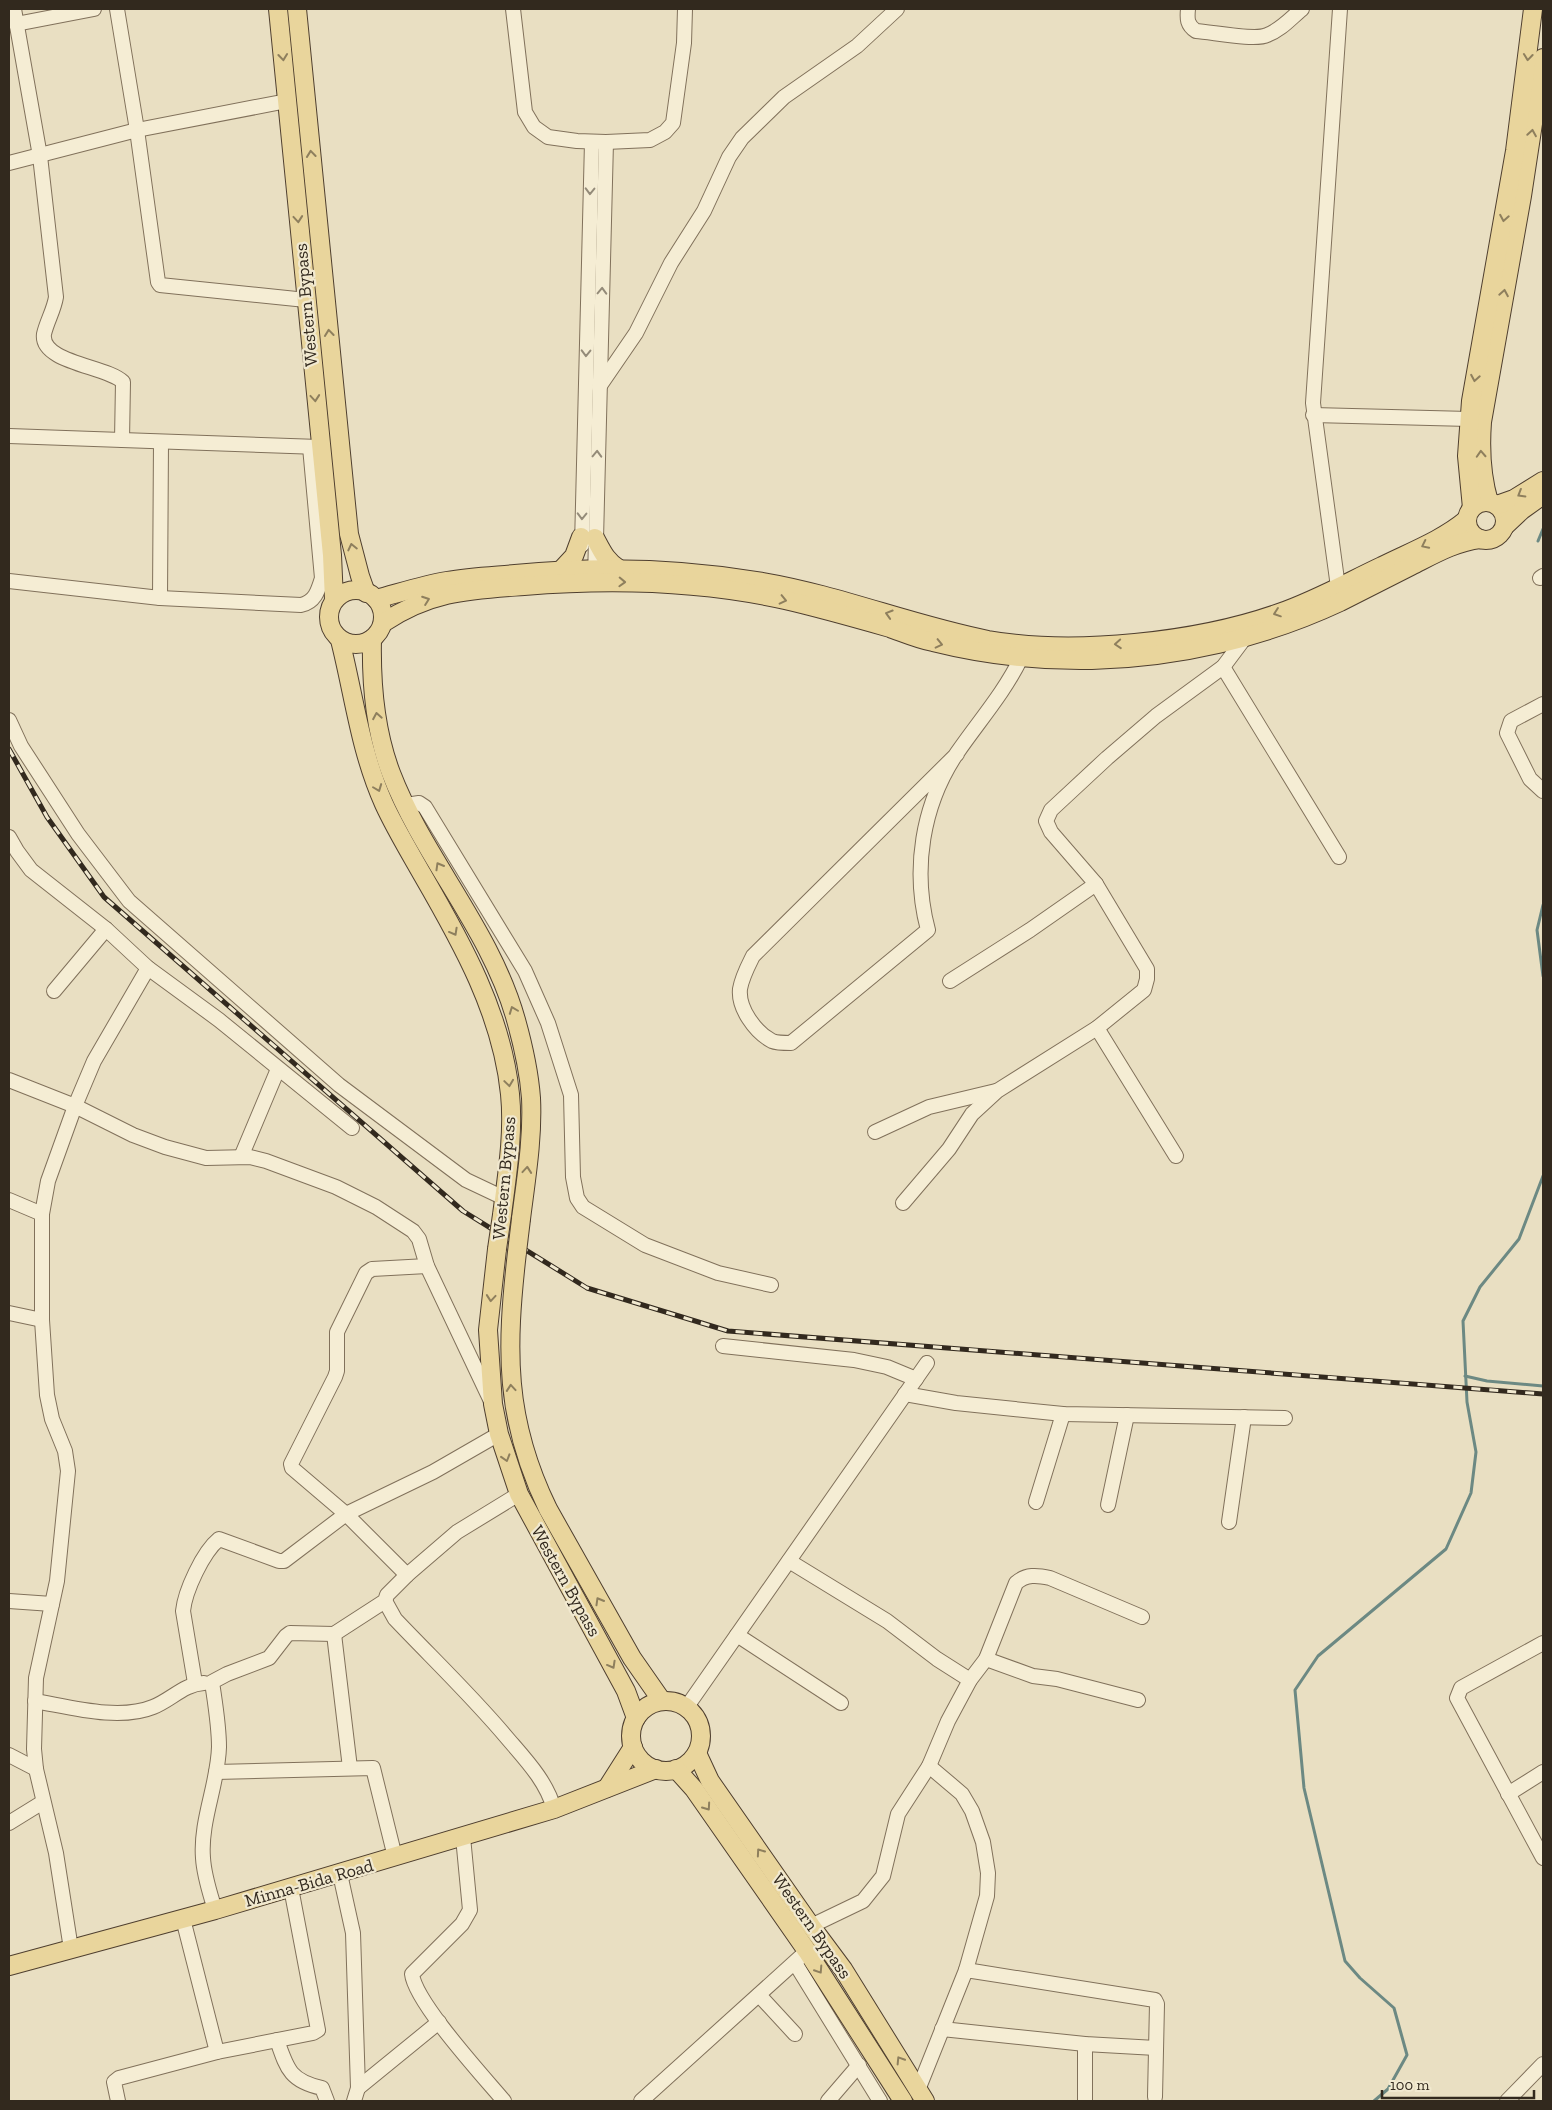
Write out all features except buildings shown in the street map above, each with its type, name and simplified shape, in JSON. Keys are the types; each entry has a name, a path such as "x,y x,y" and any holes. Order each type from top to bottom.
{"main road":[{"name":"Western Bypass","path":"278,9 306,300 315,447 332,554 334,600"},
{"name":"Western Bypass","path":"296,9 349,534 360,576 371,596"},
{"path":"1480,539 1470,531 1467,456 1469,419 1515,151 1533,9"},
{"path":"1505,526 1504,512 1493,503 1482,472 1480,441 1522,196 1543,58"},
{"path":"383,623 415,604 450,593 588,575 619,569 715,575 763,582 884,613 937,629 991,640 1068,645 1143,642 1218,630 1283,612 1442,536 1469,514 1477,504 1514,499 1543,481"},
{"path":"371,596 382,612 383,623 379,631 372,639 358,644 340,640 332,629 329,621 329,612 334,600 345,592 353,590 371,596 447,581 561,570 588,575 760,595 855,619 930,642 1021,658 1093,660 1131,657 1175,652 1244,639 1291,623 1337,603 1445,549 1469,540 1492,539 1498,536 1505,526 1522,510 1543,495"},
{"path":"561,570 588,538 610,564 619,569"},
{"name":"Western Bypass","path":"372,639 373,682 381,737 391,772 406,805 488,952 516,1018 526,1060 531,1098 527,1174 516,1252 509,1341 513,1403 519,1433 537,1487 548,1509 632,1658 662,1701"},
{"name":"Western Bypass","path":"340,640 361,740 384,804 478,979 497,1028 506,1064 510,1095 509,1161 488,1330 493,1404 499,1434 519,1494 626,1691 636,1718"},
{"path":"662,1701 674,1702 686,1708 699,1724 701,1733 696,1753 684,1766 676,1769 666,1771 646,1764 638,1757 633,1747 631,1737 636,1718 647,1707 662,1701"},
{"path":"607,1788 633,1747"},
{"name":"Western Bypass","path":"696,1753 710,1781 843,1969 922,2096"},
{"name":"Minna-Bida Road","path":"9,1966 215,1910 463,1837 554,1809 656,1769"},
{"name":"Western Bypass","path":"676,1769 694,1789 801,1957 903,2101"}],"street":[{"path":"14,9 40,156 56,297 44,335 46,347 57,356 114,375 123,382 122,440"},
{"path":"16,24 94,9"},
{"path":"117,9 137,130 157,278 160,285 306,300"},
{"path":"513,9 525,112 534,127 548,136 592,142 650,140 665,132 673,123 684,43 685,9"},
{"path":"599,387 636,333 670,263 704,211 728,157 742,138 784,97 857,46 897,9"},
{"path":"1188,9 1187,20 1190,27 1196,30 1250,37 1266,36 1278,30 1302,9"},
{"path":"1338,587 1313,415 1340,9"},
{"path":"9,163 137,130 287,100"},
{"path":"588,575 592,142"},
{"path":"588,538 599,387 606,142"},
{"path":"1313,415 1469,419"},
{"path":"9,436 315,447 322,578 316,595 309,603 301,605 160,598 9,581"},
{"path":"160,598 161,442"},
{"path":"903,1203 949,1149 972,1114 996,1091 1097,1028 1144,990 1147,969 1096,884 1050,832 1046,821 1051,810 1107,758 1156,716 1223,667 1244,639"},
{"path":"957,754 753,956 745,971 740,990 746,1012 756,1029 773,1042 791,1043 928,930 921,905 920,862 925,825 942,782 957,754 1010,680 1021,658"},
{"path":"1223,667 1339,857"},
{"path":"1543,704 1511,721 1507,734 1530,779 1543,791"},
{"path":"9,720 21,746 78,834 129,900 338,1085 503,1207"},
{"path":"406,805 419,803 425,807 526,971 548,1022 571,1095 573,1177 582,1207 645,1245 718,1273 771,1285"},
{"path":"9,837 17,852 31,870 106,929 148,968 219,1020 352,1128"},
{"path":"950,981 1030,930 1096,884"},
{"path":"54,991 106,929"},
{"path":"72,1949 56,1853 36,1769 34,1749 36,1678 57,1581 68,1471 65,1451 52,1419 46,1395 42,1320 42,1214 48,1181 75,1106 94,1061 148,968"},
{"path":"1097,1028 1176,1156"},
{"path":"242,1157 278,1069"},
{"path":"9,1080 75,1106 133,1135 165,1147 206,1158 242,1157 266,1161 336,1187 376,1207 413,1231 419,1239 427,1266 493,1404"},
{"path":"875,1132 929,1107 996,1091"},
{"path":"9,1200 42,1214"},
{"path":"407,1575 346,1514 292,1468 291,1464 335,1377 337,1371 337,1332 366,1273 372,1268 427,1266"},
{"path":"9,1313 42,1320"},
{"path":"723,1346 854,1360 887,1367 916,1379"},
{"path":"686,1708 927,1363"},
{"path":"905,1394 956,1403 1063,1414 1285,1418"},
{"path":"1036,1502 1063,1414"},
{"path":"1108,1506 1127,1415"},
{"path":"1229,1522 1244,1417"},
{"path":"195,1683 183,1612 184,1601 195,1574 216,1542 222,1539 279,1562 284,1561 346,1514 434,1472 499,1434"},
{"path":"35,1702 91,1711 141,1711 167,1700 195,1683 212,1682 227,1674 269,1658 290,1633 334,1634 384,1601 387,1595 407,1575 457,1532 519,1494"},
{"path":"789,1561 887,1621 936,1660 970,1680"},
{"path":"811,1926 863,1901 883,1876 898,1814 929,1766 948,1721 970,1680 986,1658 1016,1583 1021,1578 1028,1576 1050,1578 1142,1617"},
{"path":"9,1601 52,1604"},
{"path":"384,1601 395,1619 488,1715 528,1763 548,1791 554,1809"},
{"path":"334,1634 350,1768"},
{"path":"737,1635 841,1703"},
{"path":"1543,1643 1461,1688 1457,1698 1543,1858"},
{"path":"986,1658 1026,1674 1058,1679 1138,1700"},
{"path":"212,1682 218,1718 219,1748 202,1857 215,1910"},
{"path":"9,1755 36,1769"},
{"path":"922,2096 942,2029 966,1970 987,1896 988,1874 983,1842 972,1811 962,1794 929,1766"},
{"path":"216,1772 372,1768 396,1857"},
{"path":"1508,1794 1543,1772"},
{"path":"9,1823 43,1802"},
{"path":"463,1837 470,1910 462,1924 412,1974 414,1983 439,2022 504,2101"},
{"path":"340,1874 354,1933 356,2095"},
{"path":"118,2101 114,2082 119,2078 218,2052 313,2033 318,2030 291,1888"},
{"path":"183,1919 218,2052"},
{"path":"641,2101 801,1957 880,2101"},
{"path":"966,1970 1155,2000 1157,2004 1155,2097"},
{"path":"759,1995 795,2034"},
{"path":"356,2095 439,2022"},
{"path":"942,2029 1085,2044 1156,2048"},
{"path":"277,2040 292,2075 306,2085 322,2088 327,2101"},
{"path":"1085,2044 1085,2101"},
{"path":"1507,2101 1543,2064"},
{"path":"828,2101 859,2065"}],"waterway":[{"path":"1538,541 1543,529"},
{"path":"1543,905 1537,930 1543,976"},
{"path":"1374,2101 1388,2089 1407,2055 1394,2008 1360,1978 1345,1961 1304,1788 1295,1690 1318,1656 1446,1549 1471,1493 1476,1452 1467,1402 1463,1321 1480,1287 1519,1239 1543,1176"},
{"path":"1465,1376 1487,1381 1543,1386"}],"railway":[{"path":"9,749 47,817 104,897 463,1211 587,1288 728,1331 1543,1394"}]}
